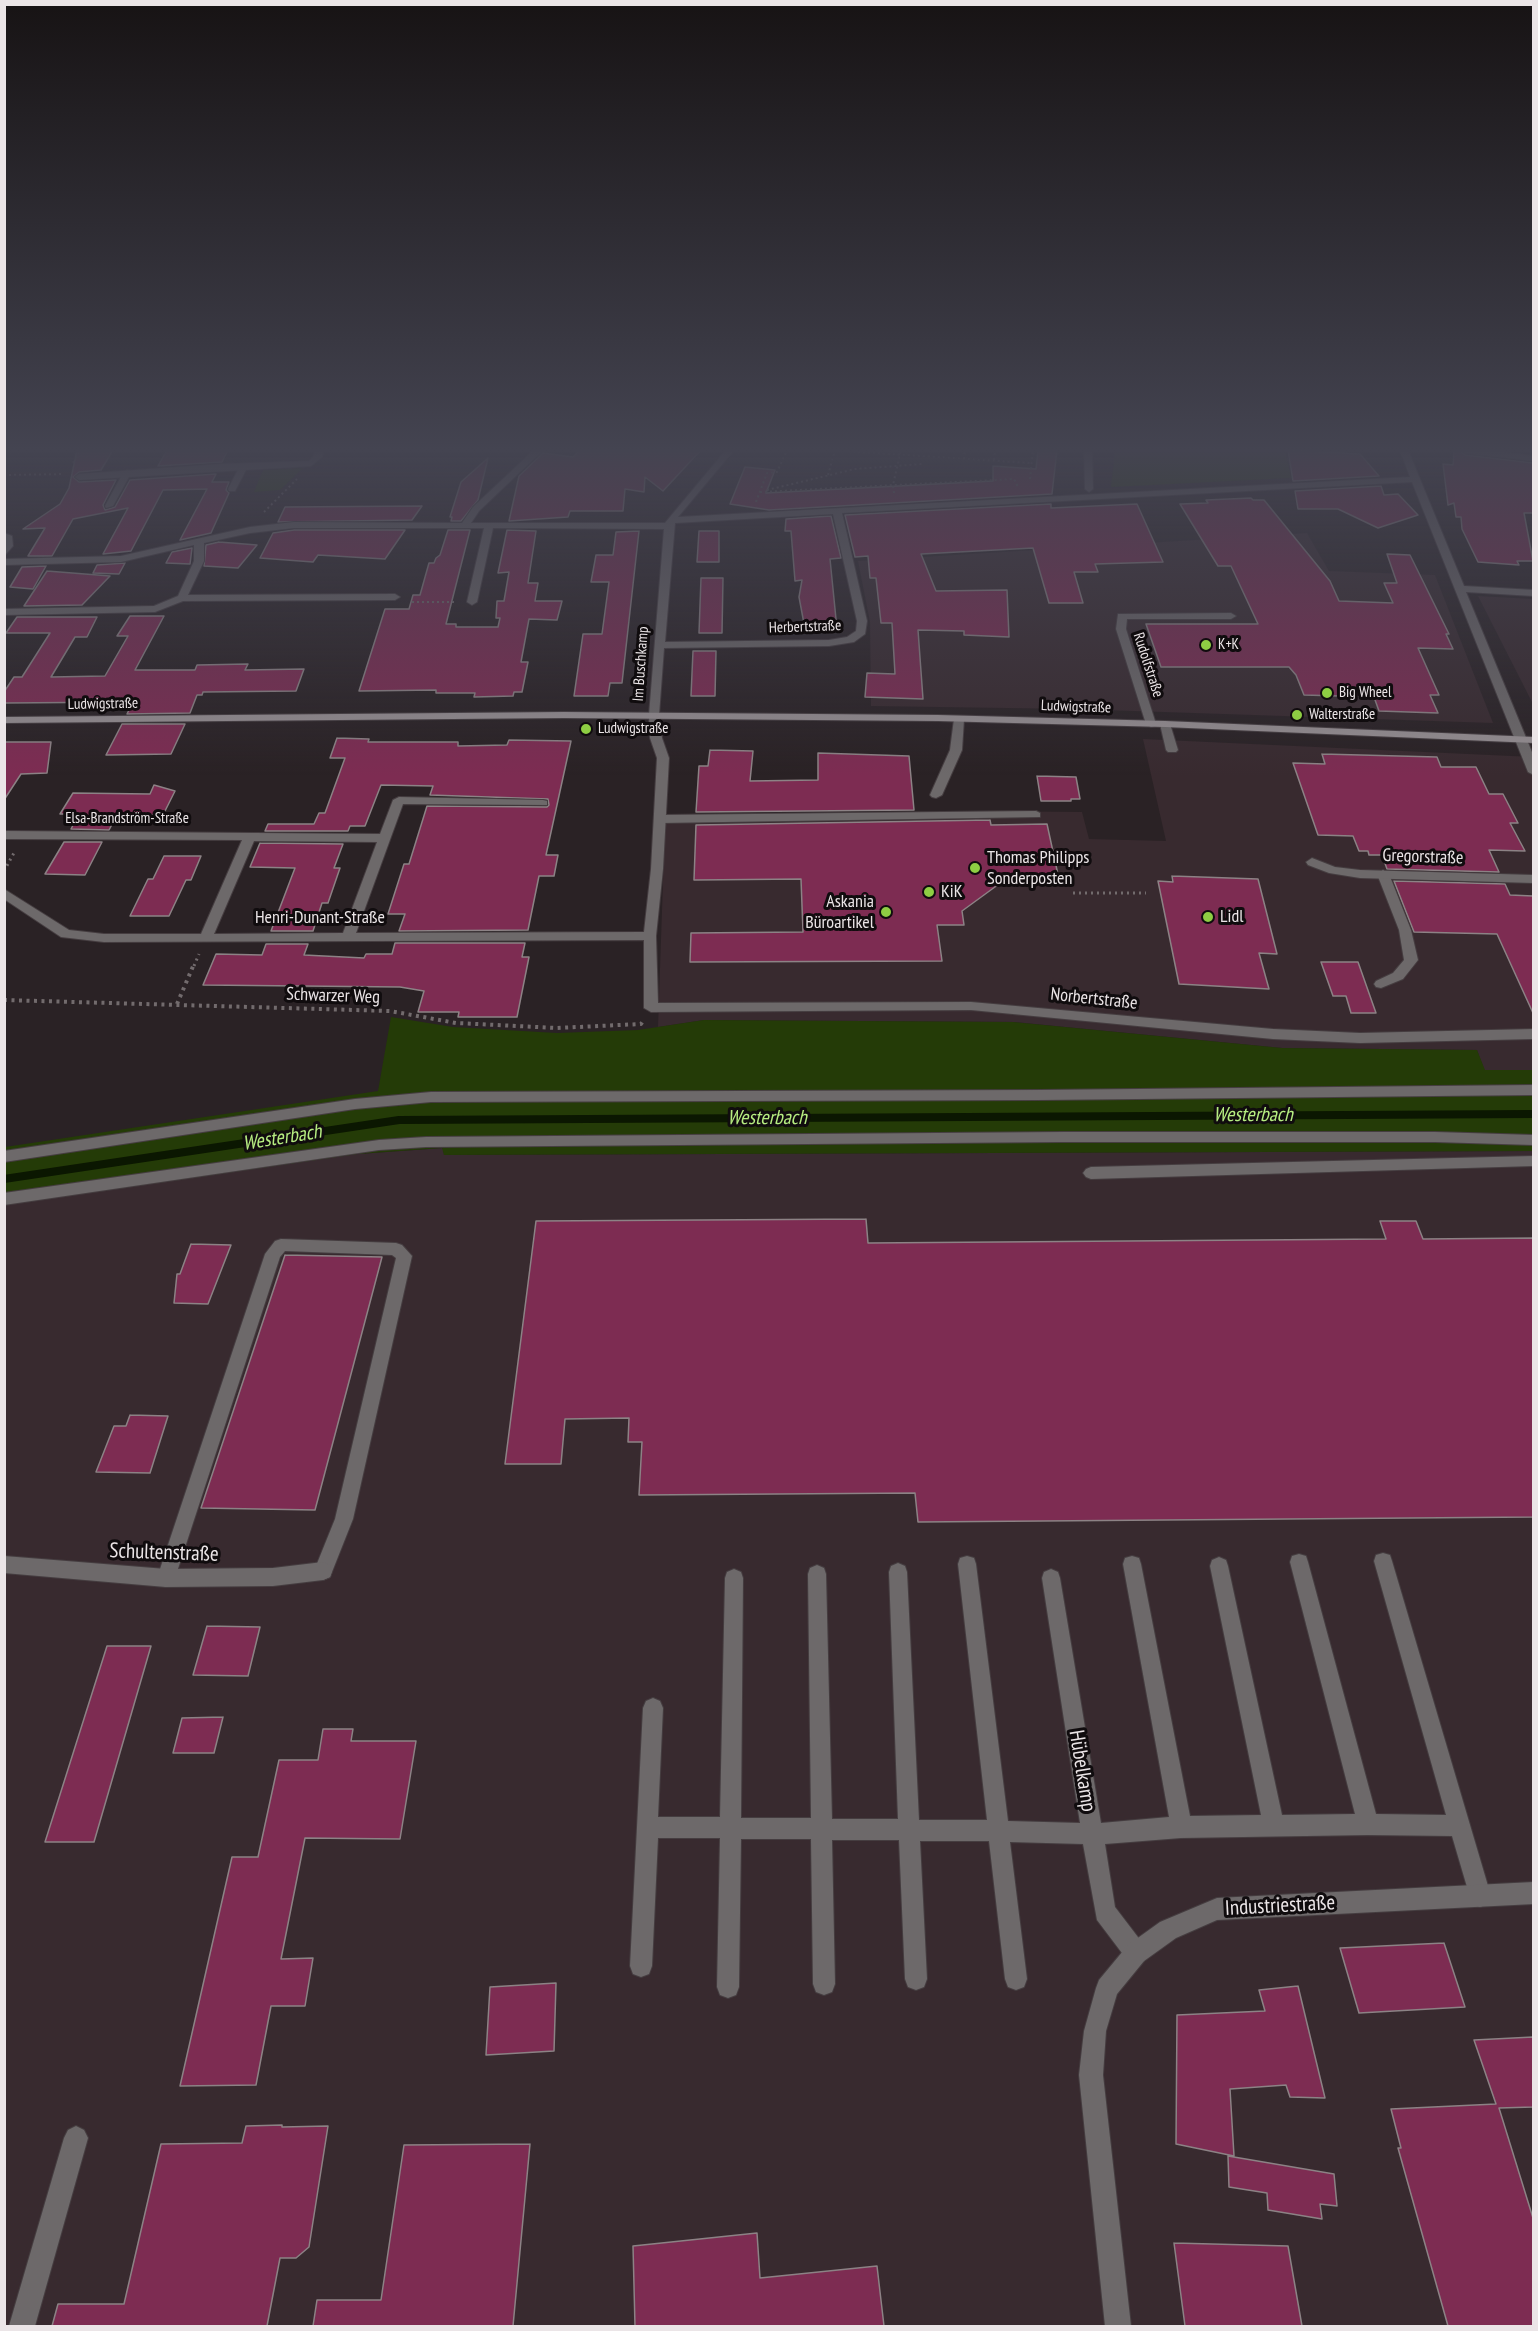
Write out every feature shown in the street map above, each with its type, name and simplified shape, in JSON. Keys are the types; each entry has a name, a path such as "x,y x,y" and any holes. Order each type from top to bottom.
{"main road":[{"name":"Ludwigstraße","path":"4,720 654,715 959,718 1165,724 1533,740"}],"street":[{"path":"4,562 122,559"},
{"path":"182,598 199,559"},
{"path":"472,602 482,559"},
{"name":"Im Buschkamp","path":"651,1008 650,936 663,758 656,738 654,715 667,559"},
{"name":"Herbertstraße","path":"660,645 829,643 850,640 861,632 862,621 848,559"},
{"path":"1448,559 1533,772"},
{"path":"1461,589 1533,593"},
{"path":"4,612 155,609 182,598 395,597"},
{"name":"Rudolfstraße","path":"1150,724 1121,629 1122,616 1231,616"},
{"path":"936,795 956,750 959,718"},
{"path":"1165,724 1172,750"},
{"path":"348,936 399,800 543,802"},
{"path":"660,819 1036,815"},
{"name":"Elsa-Brandström-Straße","path":"4,835 384,838"},
{"path":"206,937 250,837"},
{"name":"Gregorstraße","path":"1312,862 1333,870 1383,874 1533,879"},
{"path":"1381,984 1398,976 1411,960 1405,930 1383,874"},
{"name":"Henri-Dunant-Straße","path":"4,893 66,934 104,938 650,936"},
{"name":"Norbertstraße","path":"651,1008 971,1006 1273,1034 1360,1038 1533,1034"},
{"path":"4,1157 344,1106 394,1099 431,1097 1051,1095 1533,1090"},
{"path":"4,1199 379,1145 426,1142 1063,1137 1435,1137 1533,1140"},
{"path":"1091,1173 1533,1161"},
{"name":"Schultenstraße","path":"4,1564 166,1578 273,1577 323,1571 344,1519 393,1309 404,1256 396,1249 281,1245 273,1254 166,1578"},
{"path":"1383,1561 1480,1896"},
{"path":"1299,1562 1368,1824"},
{"path":"967,1564 1016,1978"},
{"path":"1132,1564 1180,1827"},
{"path":"1219,1566 1274,1826"},
{"path":"898,1572 916,1979"},
{"path":"817,1574 824,1984"},
{"path":"728,1987 734,1578"},
{"name":"Hübelkamp","path":"1051,1578 1105,1912 1137,1953"},
{"path":"641,1966 653,1708"},
{"path":"647,1827 1092,1834 1180,1827 1368,1824 1459,1826"},
{"name":"Industriestraße","path":"1118,2326 1091,2076 1095,2031 1107,1988 1137,1953 1168,1930 1217,1909 1533,1893"},
{"path":"22,2326 76,2138"}],"path":[{"path":"395,597 393,603 472,602"},
{"path":"1073,893 1146,893"},
{"path":"177,1004 206,937"},
{"name":"Schwarzer Weg","path":"4,1000 390,1011 456,1023 557,1028 641,1024 651,1008"}],"shaded area":[{"path":"894,559 1322,559 1329,571 1435,575 1493,723 1074,709 871,706 870,622 858,561"},
{"path":"1478,596 1533,599 1533,704"},
{"path":"1143,739 1533,757 1533,1070 1484,1070 1477,1050 1282,1048 1014,1022 704,1020 658,1027 665,823 972,811 1082,812 1089,839 1166,841"},
{"path":"443,1148 444,1155 1533,1151 1533,2326 5,2326 4,1205 358,1154"}],"green space":[{"path":"391,1017 453,1027 557,1033 638,1030 704,1020 1013,1022 1282,1048 1477,1050 1485,1070 1533,1070 1533,1151 444,1155 442,1148 358,1154 5,1205 5,1147 378,1091"}],"building":[{"path":"168,559 191,559 190,564 166,563"},
{"path":"205,559 246,559 238,568 204,566"},
{"path":"270,559 315,559 313,562"},
{"path":"436,559 463,559 446,624 456,624 456,627 498,627 500,618 496,618 497,601 504,601 509,572 498,573 501,559 532,559 528,583 538,583 535,601 562,601 557,620 529,619 521,662 528,662 522,692 514,692 513,696 474,697 475,693 436,693 436,690 359,691 385,609 409,609 413,595 420,595 429,563 434,563"},
{"path":"595,559 636,559 622,683 610,683 608,696 574,696 583,634 602,634 609,582 591,582"},
{"path":"697,559 719,559 719,562 697,562"},
{"path":"793,559 832,559 830,559 837,629 805,629 799,597 802,580 795,581"},
{"path":"868,559 923,559 936,591 1007,590 1009,637 964,635 964,631 918,630 923,699 865,697 867,673 895,674 892,623 881,623 876,578 870,578"},
{"path":"1036,559 1162,559 1163,562 1095,564 1098,572 1074,572 1083,603 1049,603"},
{"path":"1214,559 1312,559 1330,581 1339,601 1393,603 1384,583 1397,583 1389,559 1412,559 1449,634 1446,634 1453,649 1418,648 1439,695 1430,695 1438,713 1379,711 1374,697 1304,695 1296,675 1289,667 1161,667 1146,624 1258,624 1231,566 1218,566"},
{"path":"1476,559 1533,559 1533,561 1517,561 1519,565 1478,562"},
{"path":"125,563 119,574 93,573 97,565"},
{"path":"46,566 33,589 10,587 22,567"},
{"path":"47,571 110,576 82,605 24,606"},
{"path":"701,578 723,578 722,633 699,633"},
{"path":"130,616 164,616 135,670 195,670 197,665 248,664 245,670 304,669 296,691 203,692 202,695 197,695 190,713 127,714 133,702 4,703 4,692 14,677 22,677 50,633 6,633 17,617 97,617 87,637 75,637 51,677 105,676 128,636 117,636"},
{"path":"693,651 716,651 715,696 691,696"},
{"path":"122,724 185,724 171,754 106,755"},
{"path":"337,738 369,739 368,742 458,742 458,746 507,745 509,740 571,741 546,855 558,855 554,876 539,876 528,930 399,931 405,914 388,914 404,864 409,864 427,806 547,807 548,799 430,795 433,786 381,785 365,826 350,826 348,831 265,831 268,824 314,824 319,813 325,813 345,758 330,758"},
{"path":"4,742 51,742 47,773 21,774 4,800"},
{"path":"710,750 753,751 750,781 818,780 818,753 909,756 914,810 696,812 699,766 708,766"},
{"path":"1322,754 1437,757 1441,767 1476,767 1489,794 1503,794 1518,823 1510,823 1525,851 1489,850 1499,872 1387,869 1382,855 1369,855 1368,851 1359,851 1353,836 1318,835 1293,763 1325,764"},
{"path":"1037,776 1076,777 1080,799 1041,801"},
{"path":"154,785 175,791 163,815 117,815 109,830 71,829 79,814 60,814 73,793 150,794"},
{"path":"990,820 991,825 1047,824 1060,884 999,884 962,911 964,925 937,925 942,961 690,962 691,933 803,932 801,879 694,880 696,825"},
{"path":"64,842 102,842 85,875 45,874"},
{"path":"260,843 343,844 334,868 340,868 328,903 322,903 313,931 271,931 295,868 250,867"},
{"path":"164,856 201,856 191,880 186,880 169,916 130,916 148,879 153,879"},
{"name":"Lidl","path":"1172,876 1258,879 1277,954 1259,953 1269,989 1179,984 1158,881 1173,882"},
{"path":"1394,881 1505,884 1510,895 1533,896 1533,1013 1497,934 1414,932"},
{"path":"395,943 525,943 522,957 529,957 517,1017 458,1017 459,1012 418,1012 424,991 400,987 203,985 216,954 262,955 266,944 308,944 304,955 364,958 366,954 392,954"},
{"path":"1321,962 1358,962 1376,1013 1351,1013 1346,996 1333,996"},
{"path":"866,1219 868,1243 1386,1239 1380,1221 1416,1221 1423,1239 1533,1238 1533,1517 918,1522 915,1493 639,1495 642,1442 628,1442 629,1418 565,1419 561,1464 505,1464 536,1221"},
{"path":"191,1244 231,1245 208,1304 174,1303 177,1274 180,1274"},
{"path":"285,1255 382,1257 315,1510 201,1508"},
{"path":"130,1415 168,1416 150,1473 96,1472 114,1426 126,1426"},
{"path":"207,1626 260,1627 248,1676 193,1675"},
{"path":"107,1646 151,1646 94,1842 45,1842"},
{"path":"223,1717 214,1753 173,1753 182,1718"},
{"path":"323,1729 353,1729 351,1741 416,1741 400,1839 305,1838 281,1959 313,1958 305,2006 271,2006 256,2085 180,2086 232,1857 258,1857 279,1760 318,1760"},
{"path":"1444,1943 1465,2007 1359,2013 1340,1948"},
{"path":"556,1983 554,2051 486,2055 490,1987"},
{"path":"1298,1986 1325,2098 1290,2097 1286,2085 1230,2089 1234,2156 1176,2144 1177,2015 1265,2011 1259,1990"},
{"path":"1533,2037 1533,2107 1499,2108 1533,2218 1533,2326 1448,2326 1398,2148 1401,2148 1391,2109 1496,2104 1474,2040"},
{"path":"282,2125 282,2127 328,2126 309,2247 296,2258 280,2258 267,2326 52,2326 58,2304 124,2304 161,2144 242,2143 246,2126"},
{"path":"530,2144 513,2326 313,2326 317,2300 381,2300 404,2145"},
{"path":"1228,2156 1334,2174 1337,2206 1320,2204 1322,2219 1268,2210 1267,2193 1229,2187"},
{"path":"757,2233 760,2278 877,2266 884,2326 635,2326 633,2246"},
{"path":"1174,2243 1288,2246 1302,2326 1185,2326"}],"waterway":[{"name":"Westerbach","path":"4,1179 399,1120 1534,1114"}],"place":[{"name":"K+K","path":"1206,645"},
{"name":"Big Wheel","path":"1327,693"},
{"name":"Walterstraße","path":"1297,715"},
{"name":"Ludwigstraße","path":"586,729"},
{"name":"Thomas Philipps Sonderposten","path":"975,868"},
{"name":"KiK","path":"929,892"},
{"name":"Askania Büroartikel","path":"886,912"},
{"name":"Lidl","path":"1208,917"}]}
